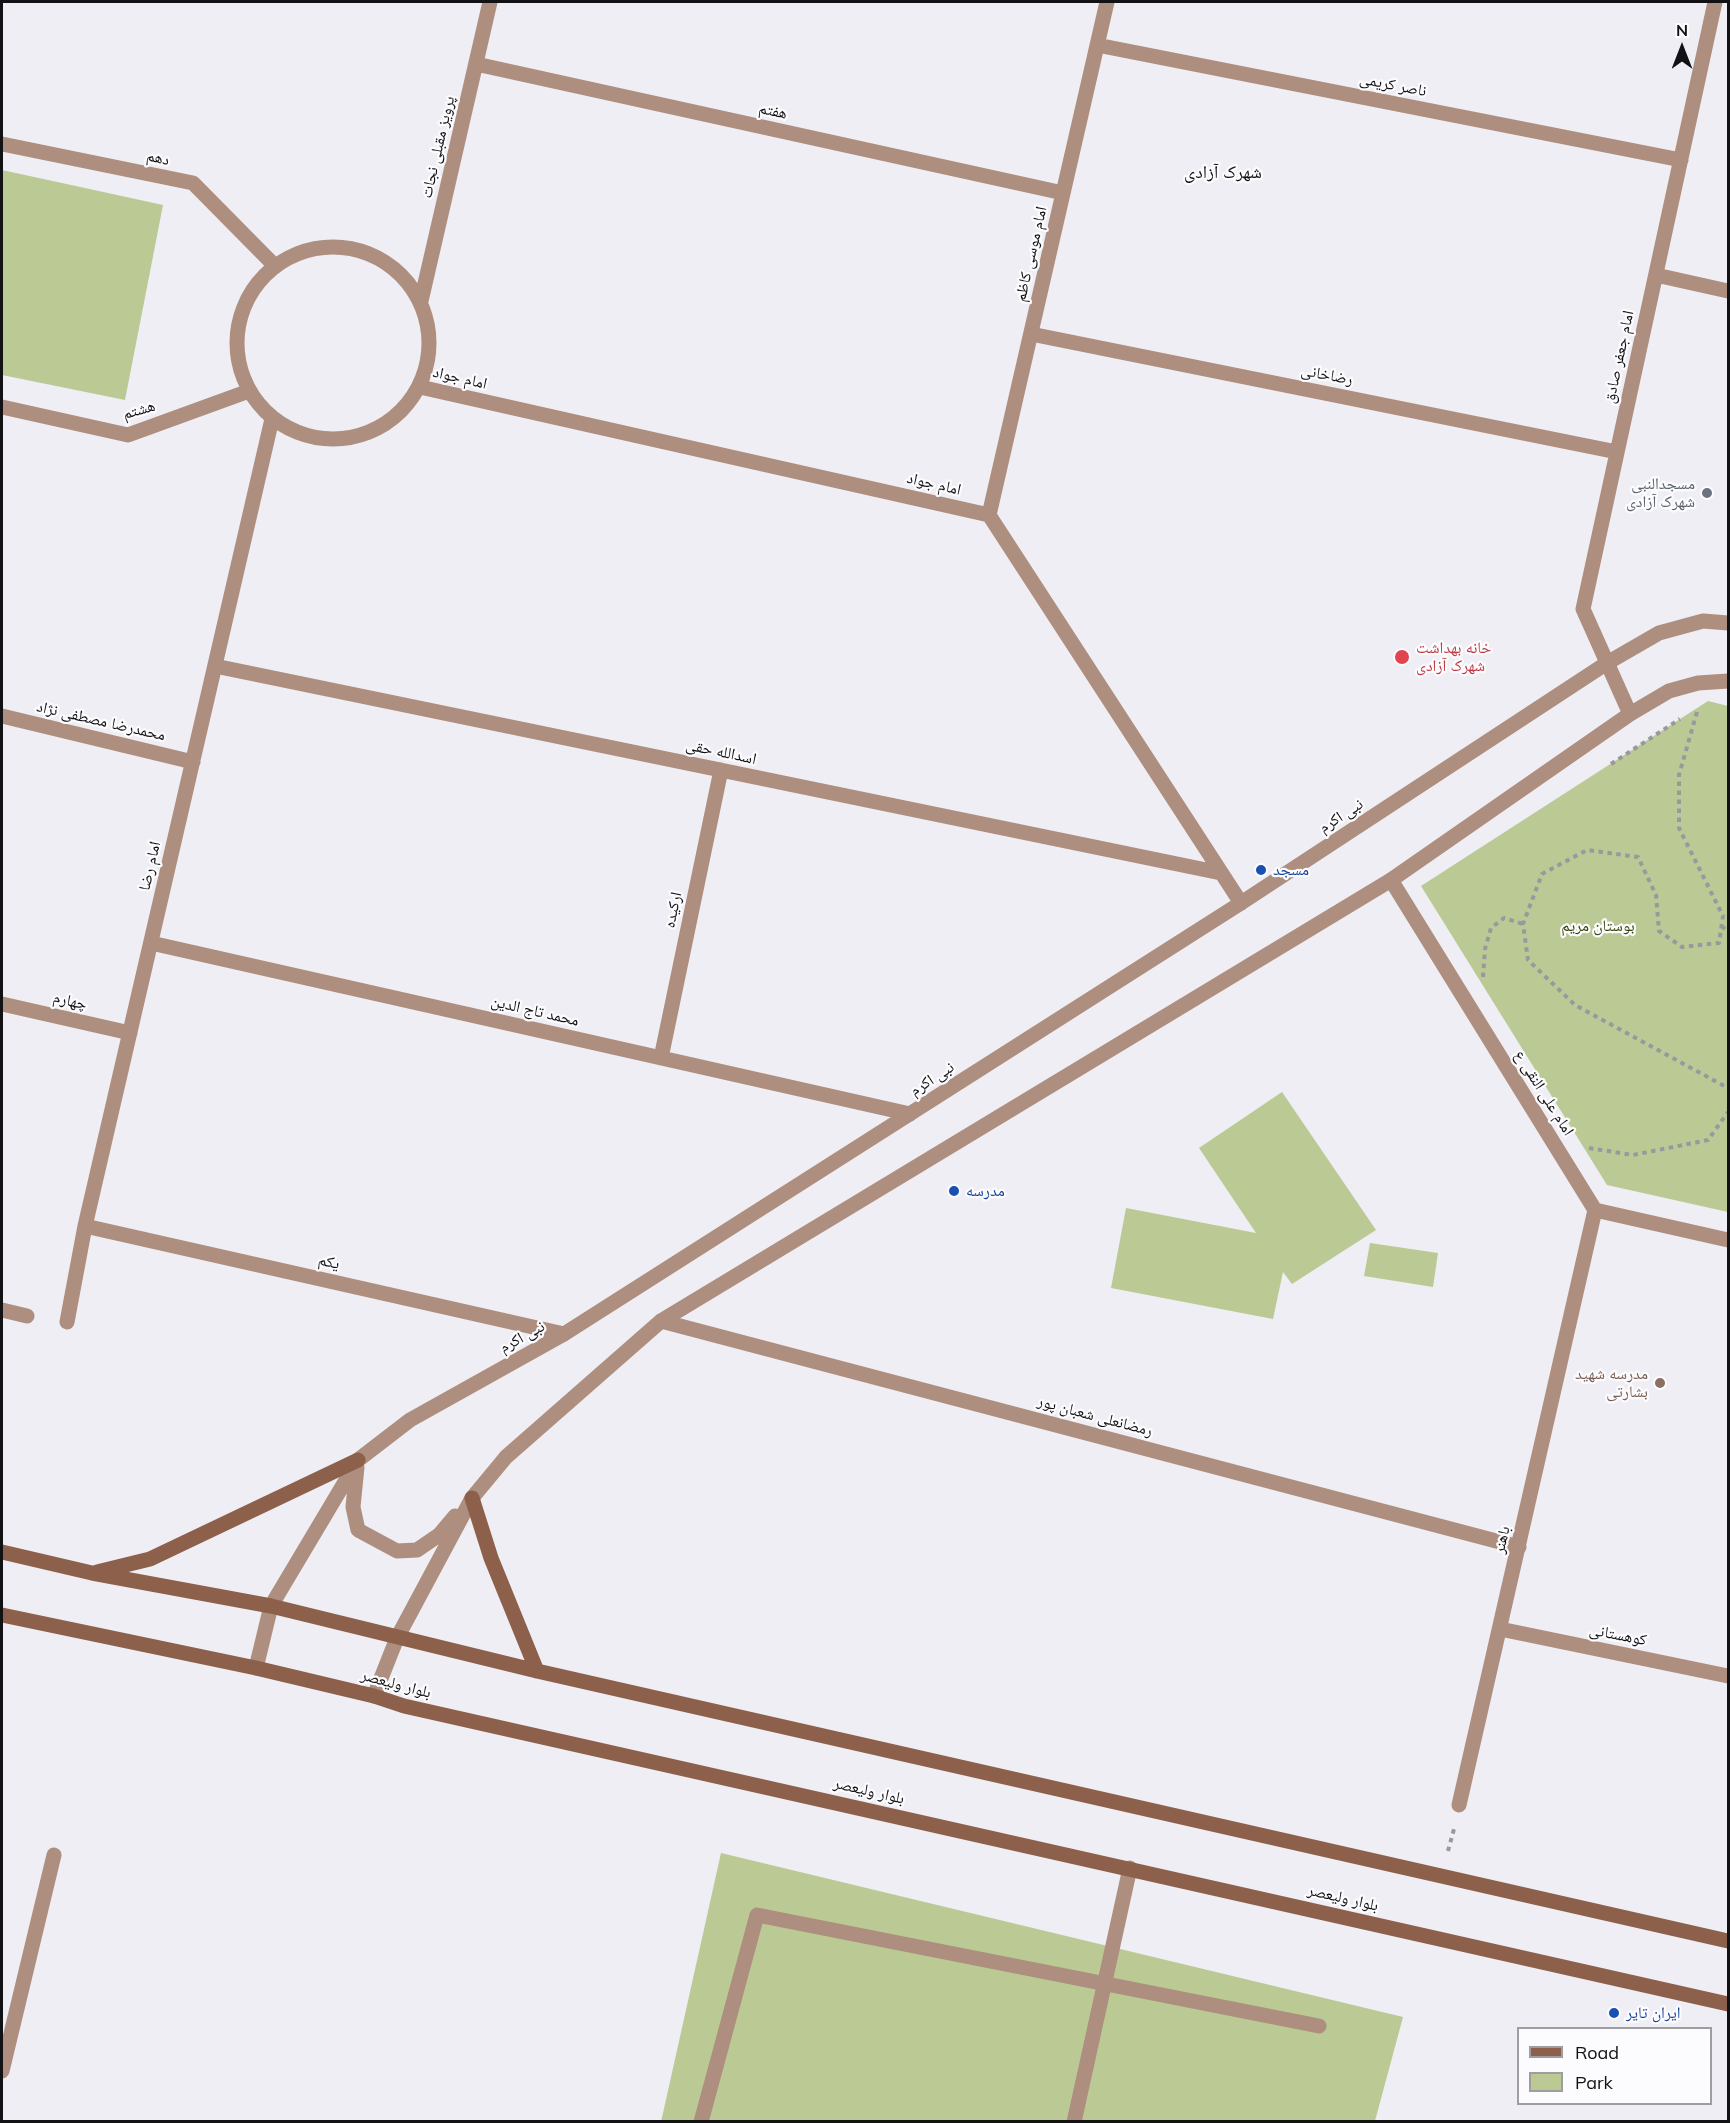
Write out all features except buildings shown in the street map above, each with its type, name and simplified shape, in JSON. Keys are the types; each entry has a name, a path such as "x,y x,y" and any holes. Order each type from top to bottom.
{"main road":[{"path":"92,1573 150,1559 358,1460"},
{"path":"472,1498 491,1558 537,1671"},
{"path":"2,1552 92,1573 271,1606 537,1671 1728,1941"},
{"name":"بلوار ولیعصر","path":"2,1615 256,1668 374,1696 404,1706 1728,2004"}],"street":[{"name":"پرویز مقبلی نجات","path":"421,301 490,2"},
{"name":"امام موسی کاظم","path":"990,515 1107,2"},
{"name":"امام جعفر صادق","path":"1630,714 1583,609 1715,2"},
{"name":"ناصر کریمی","path":"1097,45 1681,160"},
{"name":"هفتم","path":"476,64 1063,193"},
{"name":"دهم","path":"2,144 193,183 275,266"},
{"path":"318,248 355,249 381,260 404,277 421,301 429,330 429,359 420,387 403,411 380,428 353,438 324,440 297,433 272,419 249,391 238,365 236,338 242,310 255,286 275,266 300,253 318,248"},
{"path":"1656,275 1728,291"},
{"name":"رضاخانی","path":"1031,334 1617,452"},
{"name":"امام جواد","path":"420,387 990,515"},
{"name":"هشتم","path":"2,407 128,435 249,391"},
{"name":"امام رضا","path":"66,1322 85,1226 272,419"},
{"path":"990,515 1241,903"},
{"name":"نبی اکرم","path":"256,1668 271,1606 358,1460 410,1420 564,1334 1241,903 1607,663 1659,633 1703,621 1728,623"},
{"name":"اسدالله حقی","path":"215,666 1221,873"},
{"path":"358,1460 353,1507 358,1530 397,1551 417,1550 432,1540 472,1498 506,1457 661,1321 1391,880 1630,714 1669,691 1698,683 1728,681"},
{"name":"محمدرضا مصطفی نژاد","path":"2,716 193,762"},
{"name":"ارکیده","path":"661,1058 721,770"},
{"name":"امام علی النقی ع","path":"1391,880 1596,1210"},
{"name":"محمد تاج الدین","path":"151,943 910,1114"},
{"name":"چهارم","path":"2,1004 130,1033"},
{"path":"1596,1210 1728,1240"},
{"name":"باهنر","path":"1459,1805 1596,1210"},
{"name":"یکم","path":"85,1226 564,1334"},
{"path":"2,1310 27,1316"},
{"name":"رمضانعلی شعبان پور","path":"661,1321 1519,1546"},
{"path":"374,1696 397,1638 472,1498"},
{"name":"کوهستانی","path":"1500,1629 1728,1676"},
{"path":"2,2071 54,1855"},
{"path":"1074,2121 1130,1868"},
{"path":"701,2121 757,1915 1319,2026"}],"path":[{"path":"1609,765 1698,707 1679,775 1679,828 1723,916 1719,943 1683,947 1659,931 1656,895 1638,857 1587,850 1542,874 1523,924 1528,960 1575,1005 1728,1088"},
{"path":"1477,975 1482,984 1485,949 1491,928 1504,918 1523,924"},
{"path":"1722,926 1728,933"},
{"path":"1589,1157 1583,1147 1633,1155 1708,1140 1728,1112"},
{"path":"1442,1877 1459,1805"}],"green space":[{"path":"2,170 163,205 125,400 2,375"},
{"name":"بوستان مریم","path":"1708,701 1728,706 1728,1212 1607,1185 1421,886"},
{"path":"1282,1092 1376,1230 1292,1284 1283,1272 1273,1319 1111,1288 1126,1208 1256,1233 1199,1148"},
{"path":"1370,1243 1438,1253 1433,1287 1364,1276"},
{"path":"721,1853 1403,2017 1375,2121 661,2122"}],"place":[{"name":"مسجدالنبی شهرک آزادی","path":"1707,493"},
{"name":"خانه بهداشت شهرک آزادی","path":"1402,657"},
{"name":"مسجد","path":"1261,870"},
{"name":"مدرسه","path":"954,1191"},
{"name":"مدرسه شهید بشارتی","path":"1660,1383"},
{"name":"ایران تایر","path":"1614,2013"}],"district":[{"name":"شهرک آزادی","path":"1223,173"}]}
